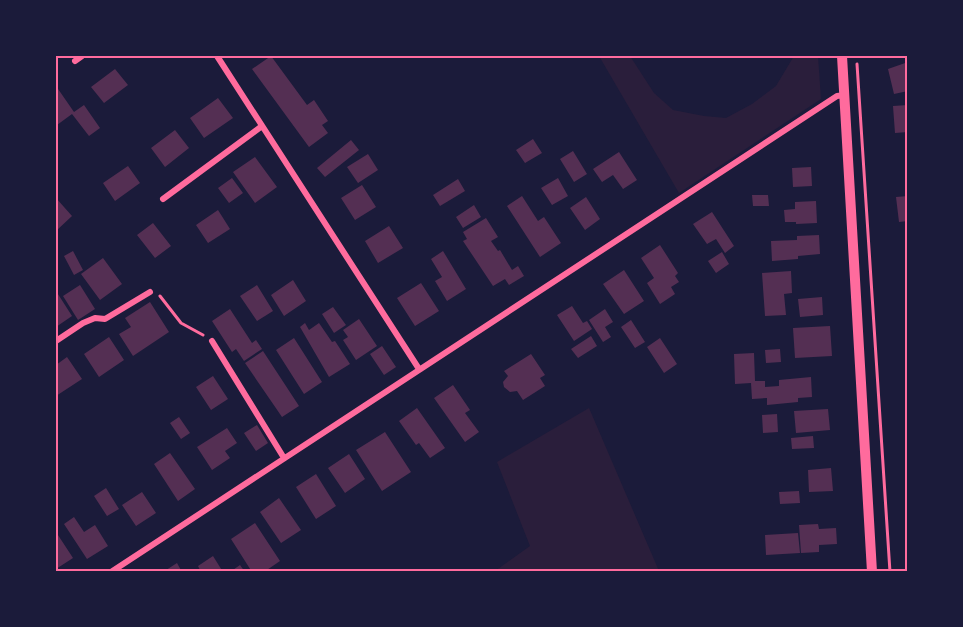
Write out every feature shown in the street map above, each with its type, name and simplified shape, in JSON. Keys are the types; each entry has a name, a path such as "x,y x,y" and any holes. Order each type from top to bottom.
{"street":[{"path":"75,61 82,56"},
{"path":"217,56 418,369"},
{"path":"842,56 872,572"},
{"path":"111,572 837,96 845,95"},
{"path":"163,199 262,126"},
{"path":"56,341 83,323 95,318 105,319 150,292"},
{"path":"212,341 284,458"}],"path":[{"path":"857,56 890,572"},
{"path":"150,292 156,293 181,322 212,341"}],"shaded area":[{"path":"599,56 630,56 654,93 673,110 726,118 752,104 776,86 794,56 818,56 821,99 679,193"},
{"path":"589,408 659,571 495,571 530,546 497,462"}],"building":[{"path":"271,56 307,105 314,100 328,121 322,125 328,133 309,147 252,69"},
{"path":"908,62 908,91 894,94 888,69"},
{"path":"115,69 128,85 104,103 91,87"},
{"path":"56,86 74,112 84,105 100,128 89,136 72,114 57,125"},
{"path":"218,98 233,118 204,138 190,118"},
{"path":"908,105 908,132 895,133 893,106"},
{"path":"175,130 189,148 165,167 151,148"},
{"path":"533,139 542,153 525,163 516,150"},
{"path":"351,140 359,150 325,177 317,168"},
{"path":"573,151 587,174 574,182 560,159"},
{"path":"619,152 637,180 623,189 613,175 602,182 593,169"},
{"path":"368,154 378,170 358,183 347,167"},
{"path":"255,157 277,187 255,203 233,172"},
{"path":"128,166 140,183 115,201 103,183"},
{"path":"811,167 812,186 793,187 792,168"},
{"path":"232,178 243,193 229,203 218,188"},
{"path":"558,178 568,196 552,205 541,188"},
{"path":"458,179 465,191 440,206 433,195"},
{"path":"362,185 376,207 355,220 341,198"},
{"path":"752,195 768,195 769,206 753,206"},
{"path":"522,196 538,221 544,217 561,243 540,257 507,206"},
{"path":"908,196 908,221 899,222 896,197"},
{"path":"586,197 600,219 585,230 570,208"},
{"path":"56,198 72,216 56,231"},
{"path":"816,201 817,223 785,222 784,210 795,209 795,202"},
{"path":"474,205 481,217 463,228 456,217"},
{"path":"218,210 230,229 208,243 196,225"},
{"path":"712,212 734,246 725,253 716,239 707,244 693,224"},
{"path":"486,218 498,237 491,241 498,251 500,250 512,270 518,266 524,276 509,285 505,279 493,286 463,241 467,239 463,232"},
{"path":"153,223 171,246 155,258 137,235"},
{"path":"389,226 403,248 378,263 365,241"},
{"path":"819,235 820,254 772,261 771,241 797,240 797,236"},
{"path":"660,245 678,273 675,276 679,282 671,287 675,294 660,304 647,283 654,278 641,258"},
{"path":"73,251 83,270 74,275 64,256"},
{"path":"443,251 466,289 447,301 435,281 442,277 431,259"},
{"path":"722,252 729,264 716,273 708,261"},
{"path":"103,258 122,284 100,300 81,274"},
{"path":"624,270 644,301 624,314 603,284"},
{"path":"791,271 792,293 784,294 786,315 765,316 762,273"},
{"path":"293,280 306,301 284,316 271,295"},
{"path":"421,283 439,311 415,326 397,298"},
{"path":"80,285 95,309 78,320 63,296"},
{"path":"257,285 273,311 257,321 240,296"},
{"path":"56,291 72,316 56,327"},
{"path":"822,297 823,315 800,317 798,299"},
{"path":"150,302 169,332 133,356 119,334 131,327 125,318"},
{"path":"572,306 583,323 587,321 592,329 574,341 557,315"},
{"path":"333,307 346,325 334,333 322,314"},
{"path":"230,309 252,343 256,340 262,349 244,361 236,349 232,352 212,321"},
{"path":"605,309 613,322 605,327 611,337 603,342 589,320"},
{"path":"359,319 377,346 356,360 343,340 348,337 343,330"},
{"path":"631,320 645,342 635,348 621,327"},
{"path":"305,323 309,330 319,323 332,342 335,341 350,364 329,377 300,327"},
{"path":"830,326 832,356 795,358 793,328"},
{"path":"591,336 597,346 578,358 571,349"},
{"path":"109,337 124,360 99,377 84,354"},
{"path":"294,338 322,382 304,394 276,350"},
{"path":"660,338 677,364 664,373 647,347"},
{"path":"382,346 396,367 384,375 370,354"},
{"path":"780,349 781,362 766,363 765,350"},
{"path":"263,351 299,406 282,417 245,363"},
{"path":"754,353 755,381 765,381 765,387 779,386 779,380 811,377 812,397 798,398 798,402 767,405 767,398 752,399 751,383 735,384 734,354"},
{"path":"531,354 545,375 540,378 545,386 523,400 517,391 510,392 504,387 503,382 508,376 504,371"},
{"path":"67,357 82,379 56,396 56,365"},
{"path":"213,376 228,399 211,410 196,387"},
{"path":"453,385 470,410 465,413 479,432 465,442 434,398"},
{"path":"417,408 445,448 430,458 419,443 416,445 399,421"},
{"path":"828,409 830,430 796,433 794,411"},
{"path":"777,414 778,432 763,433 762,415"},
{"path":"179,417 190,433 181,439 170,423"},
{"path":"257,425 268,443 256,451 244,433"},
{"path":"227,428 237,443 225,451 230,458 212,470 197,447"},
{"path":"385,432 411,472 382,491 356,450"},
{"path":"813,436 814,448 792,449 791,438"},
{"path":"170,453 195,489 178,501 154,464"},
{"path":"349,454 365,479 345,493 328,468"},
{"path":"831,468 833,491 809,492 808,470"},
{"path":"316,474 336,506 316,519 296,487"},
{"path":"106,488 119,509 107,516 94,496"},
{"path":"799,491 800,503 780,504 779,492"},
{"path":"142,492 156,513 136,526 122,505"},
{"path":"279,498 301,530 281,543 260,512"},
{"path":"74,517 84,532 95,525 108,546 87,559 64,524"},
{"path":"255,523 280,561 264,572 252,572 231,539"},
{"path":"818,524 819,529 836,528 837,544 819,545 819,552 801,553 799,525"},
{"path":"56,532 73,558 56,569"},
{"path":"798,533 800,553 766,555 765,535"},
{"path":"213,556 223,572 201,572 198,566"},
{"path":"177,563 182,572 163,572"},
{"path":"240,565 245,572 230,572"}]}
